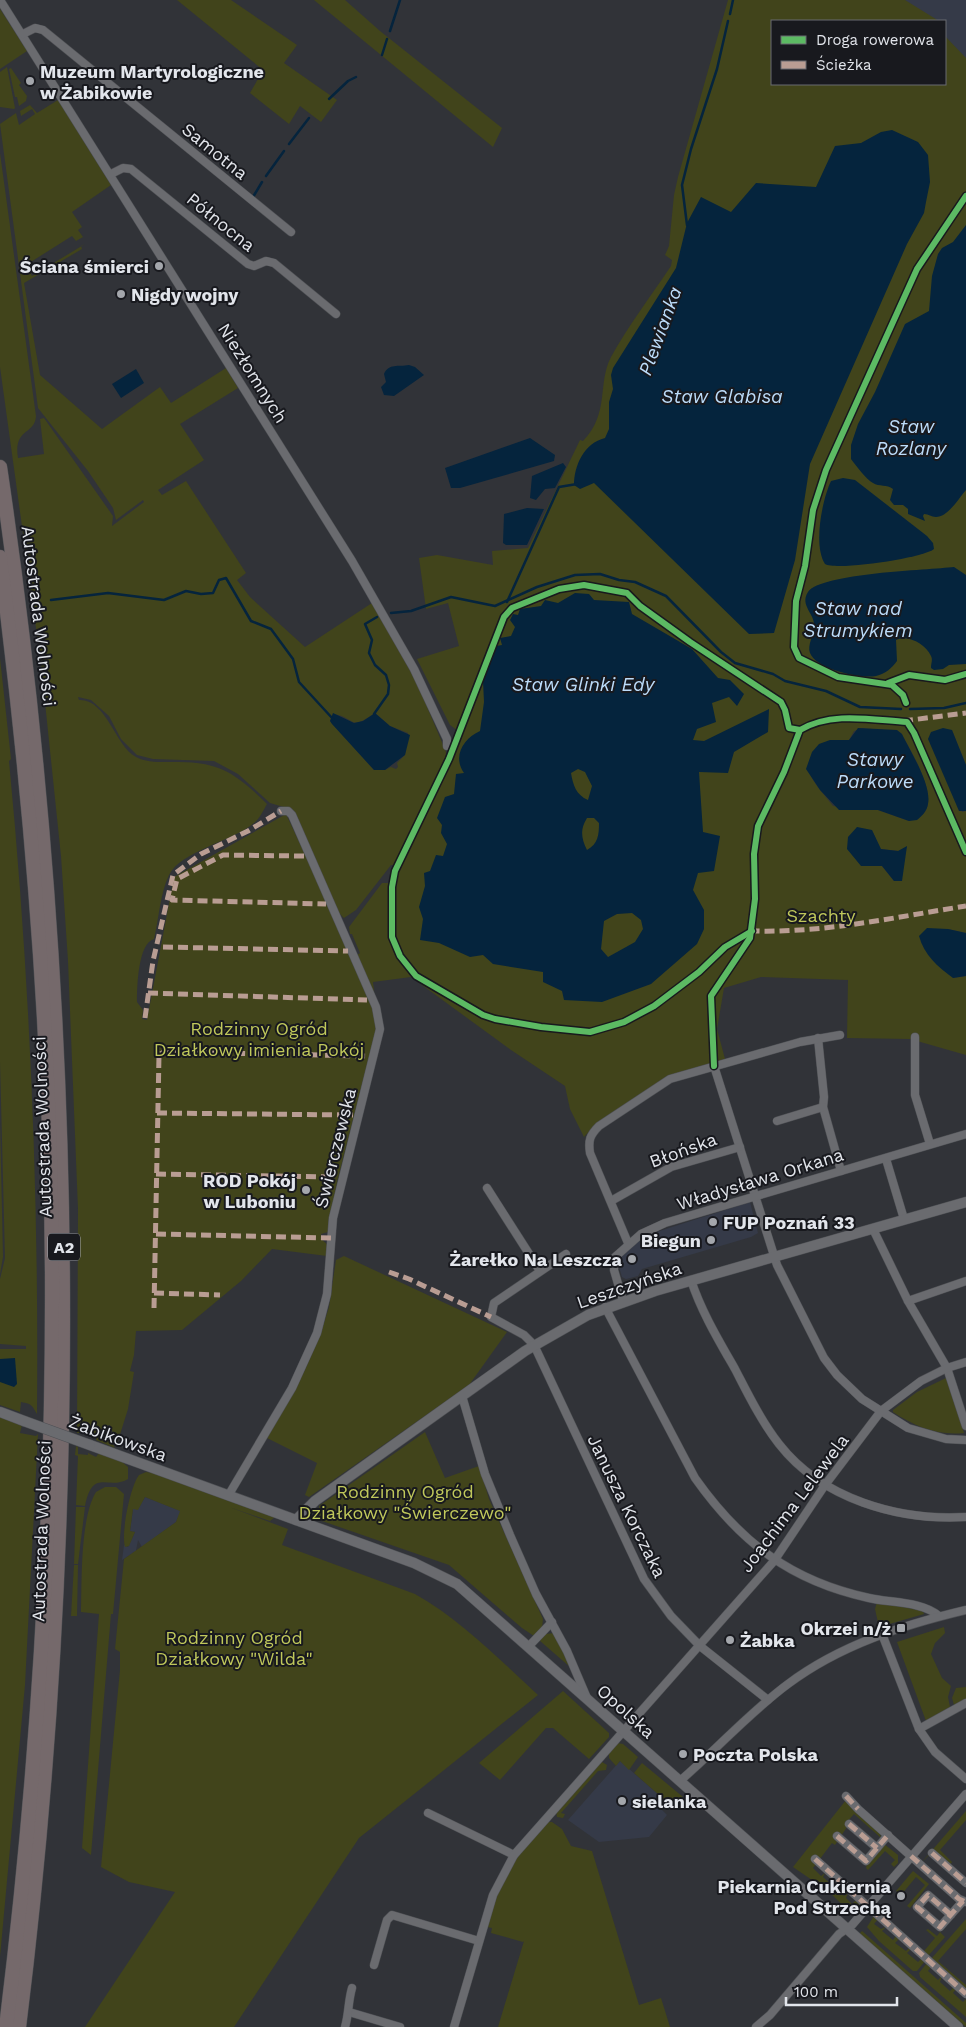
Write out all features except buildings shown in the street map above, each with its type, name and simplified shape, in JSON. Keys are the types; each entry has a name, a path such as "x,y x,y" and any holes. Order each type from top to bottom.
{"highway":[{"name":"Autostrada Wolności","path":"0,468 30,692 50,912 61,1099 64,1254 64,1396 55,1650 36,1881 19,2027"},
{"name":"Autostrada Wolności","path":"0,557 21,733 34,866 46,1057 52,1271 51,1423 45,1606 29,1821 6,2027"}],"street":[{"name":"Niezłomnych","path":"0,0 111,174 385,616 425,690 446,739 447,746"},
{"name":"Samotna","path":"23,34 35,28 43,30 291,232"},
{"name":"Północna","path":"111,174 123,168 131,169 246,262 254,266 266,262 274,263 336,314"},
{"name":"Świerczewska","path":"227,1496 289,1395 317,1334 327,1289 333,1218 380,1029 380,1017 367,984 292,815 288,810 281,811"},
{"path":"628,1243 590,1153 588,1142 590,1134 666,1081 818,1038 840,1035"},
{"path":"818,1038 824,1097 823,1107 841,1171"},
{"path":"916,1038 915,1095 930,1144"},
{"path":"714,1066 774,1257 794,1302 824,1358 848,1386 881,1411 908,1428 946,1440 966,1440"},
{"path":"777,1121 823,1107"},
{"name":"Władysława Orkana","path":"623,1301 614,1264 618,1252 641,1234 658,1226 755,1196 966,1134"},
{"name":"Błońska","path":"611,1201 663,1170 740,1147"},
{"path":"886,1159 904,1219"},
{"path":"487,1188 540,1272"},
{"name":"Leszczyńska","path":"296,1520 315,1501 534,1345 568,1324 606,1307 691,1280 966,1202"},
{"path":"873,1228 908,1301 947,1368 966,1426"},
{"path":"534,1345 524,1335 491,1317 494,1303 566,1254"},
{"path":"691,1280 725,1351 767,1427 791,1458 825,1485 861,1502 891,1512 931,1517 966,1516"},
{"path":"908,1301 966,1281"},
{"path":"606,1307 695,1478 712,1503 732,1524 774,1561 821,1585 870,1598 917,1606 930,1610 939,1616"},
{"name":"Janusza Korczaka","path":"534,1345 644,1579 671,1616 700,1646 768,1700"},
{"name":"Joachima Lelewela","path":"454,2027 496,1888 514,1855 774,1561 825,1485 881,1411 922,1381 947,1368 966,1362"},
{"path":"462,1396 486,1477 536,1594 552,1622 587,1698"},
{"name":"Żabikowska","path":"0,1412 227,1496"},
{"name":"Opolska","path":"227,1496 444,1576 467,1592 958,2027"},
{"path":"681,1780 768,1700 822,1661 882,1634 939,1616 966,1610"},
{"path":"529,1646 552,1622"},
{"path":"882,1634 919,1730 935,1752 966,1779"},
{"path":"919,1730 966,1703"},
{"path":"756,2026 770,2016 966,1794"},
{"path":"846,1796 911,1856 965,1901 940,1927 917,1907 928,1895 951,1914"},
{"path":"428,1813 514,1855"},
{"path":"849,1824 877,1848"},
{"path":"837,1836 866,1861 888,1835"},
{"path":"932,1853 966,1883"},
{"path":"815,1859 966,1994"},
{"path":"374,1965 387,1920 392,1915 480,1941"},
{"path":"345,2027 349,2012 347,2004 352,1988"},
{"path":"349,2012 400,2027"}],"shaded area":[{"path":"903,0 966,0 966,62 946,44 946,20 922,20"},
{"path":"750,1202 758,1233 751,1237 642,1269 638,1276 626,1279 622,1277 617,1260 644,1236"},
{"path":"145,1497 181,1511 176,1522 142,1547 138,1540 136,1551 122,1560 124,1545 128,1547 135,1532 130,1531 133,1509 138,1509"},
{"name":"sielanka","path":"620,1761 659,1795 659,1807 667,1815 649,1837 599,1842 568,1820"}],"green space":[{"path":"177,0 231,0 297,45 284,63 337,100 321,122 300,106 289,124 250,93 263,70"},
{"path":"314,0 345,0 380,31 502,128 493,147"},
{"name":"Szachty","path":"728,0 905,0 937,20 771,20 771,85 946,85 946,37 966,58 966,765 952,730 962,812 966,811 966,933 948,929 953,978 966,976 966,1055 910,1039 847,1038 848,980 761,977 724,988 717,1029 725,1059 715,1062 714,995 748,946 754,933 757,932 754,927 757,899 754,899 747,940 714,988 710,988 712,1063 687,1071 593,1127 584,1137 570,1109 565,1086 511,1050 411,977 373,982 375,1000 357,955 360,953 352,934 350,934 349,927 382,883 391,883 392,945 414,976 418,975 399,952 395,941 394,883 397,870 419,829 461,733 450,725 417,659 459,646 448,603 426,609 419,558 437,555 493,565 492,551 528,548 580,440 583,441 597,420 607,367 611,357 632,322 671,266 672,260 665,255 669,246 674,195","holes":["863,728 901,733 922,774 928,797 927,807 923,814 909,821 878,810 833,806 812,779 809,771 809,763 812,756 820,748 834,741 849,740 854,731","872,830 880,849 899,851 907,847 894,881 882,866"]},
{"path":"0,9 27,51 0,69"},
{"path":"7,67 14,109 0,107 0,72"},
{"path":"11,68 27,96 26,101 19,106 17,97 15,97 9,69"},
{"name":"Rodzinny Ogród Działkowy imienia Pokój","path":"58,100 111,185 72,212 82,227 78,230 83,237 76,241 72,236 26,265 32,276 81,246 82,249 24,283 40,375 102,429 160,387 171,403 226,368 238,388 180,424 204,460 158,490 162,495 186,481 246,573 237,580 250,597 305,647 372,603 417,683 446,752 445,763 428,802 396,865 391,865 356,910 344,918 339,913 287,808 270,803 238,774 214,761 153,759 137,755 121,739 109,716 91,700 78,697 79,700 89,702 97,707 122,743 136,757 150,761 189,762 215,767 246,784 267,804 260,817 254,823 234,835 184,859 169,875 162,898 154,939 145,948 140,966 137,1002 143,1010 142,1019 147,1020 174,877 286,814 340,929 378,1022 337,1182 328,1232 321,1234 321,1239 328,1245 327,1256 272,1249 241,1281 182,1330 136,1331 134,1355 130,1371 134,1372 128,1409 117,1444 110,1425 106,1426 108,1434 102,1431 100,1433 109,1437 115,1448 96,1440 97,1436 88,1433 77,1433 78,1209 68,961 61,856 41,664 0,367 0,153 36,416 35,422 19,441 17,448 18,458 44,454 40,419 44,418 113,516 112,526 144,502 143,500 116,520 113,508 88,471 38,408 0,124 16,113 19,125 35,114 32,109 21,116 20,111 30,105 37,113","holes":["375,713 390,726 408,733 405,755 397,763 398,767 396,769 391,767 385,770 374,770 330,721 333,714 352,722 360,722"]},
{"path":"0,658 11,759 9,761 28,1006 35,1169 37,1414 32,1406 21,1402 20,1412 0,1405 0,1349 26,1349 26,1346 0,1344 0,1279 5,1258 0,1062"},
{"path":"0,1121 3,1257 0,1274"},
{"name":"Rodzinny Ogród Działkowy \"Świerczewo\"","path":"344,1256 507,1332 469,1385 309,1497 305,1495 317,1463 267,1438 304,1372 320,1336 329,1307 336,1260"},
{"path":"946,1378 964,1433 954,1434 927,1429 909,1422 893,1412 893,1410 917,1392"},
{"path":"0,1417 22,1425 20,1433 36,1436 38,1434 25,1685 0,1957"},
{"name":"Rodzinny Ogród Działkowy \"Świerczewo\"","path":"425,1432 445,1478 479,1466 489,1499 543,1619 542,1628 534,1636 522,1628 449,1565 322,1521 319,1517 319,1506"},
{"path":"76,1446 78,1447 78,1454 88,1455 88,1453 96,1457 99,1453 121,1461 128,1467 128,1479 114,1483 97,1483 88,1494 85,1506 76,1505 78,1456 75,1455"},
{"name":"Rodzinny Ogród Działkowy \"Wilda\"","path":"146,1472 275,1517 270,1521 229,1507 288,1529 282,1545 415,1594 464,1628 538,1695 359,1838 234,2027 85,2027 175,1892 129,1882 101,1867 120,1670 120,1652 115,1649 124,1559 176,1522 180,1511 145,1497 138,1510 133,1509 130,1531 135,1532 129,1546 125,1547 125,1521 132,1489 139,1475"},
{"path":"105,1487 116,1487 124,1494 113,1614 111,1614 91,1855 82,1848 99,1614 81,1612 82,1567 84,1533 91,1503 96,1492"},
{"path":"76,1507 85,1507 78,1564 74,1564"},
{"path":"74,1565 78,1565 77,1616 71,1616"},
{"path":"877,1602 923,1611 924,1614 879,1627 875,1609"},
{"path":"944,1627 945,1633 935,1643 931,1654 942,1678 951,1686 948,1697 950,1707 926,1721 897,1642"},
{"path":"554,1633 570,1667 539,1640 546,1634"},
{"path":"966,1687 966,1699 954,1705 952,1698 956,1688"},
{"path":"563,1691 609,1733 609,1737 589,1759 553,1728 546,1728 500,1780 479,1763"},
{"path":"617,1743 623,1744 638,1757 629,1770 620,1761 616,1766 609,1758 609,1752"},
{"path":"602,1762 607,1765 606,1770 598,1771 561,1813 565,1814 563,1818 557,1817 556,1811"},
{"path":"642,1763 683,1797 661,1810 659,1807 659,1795 634,1773"},
{"path":"846,1800 880,1833 881,1838 854,1814 845,1824 847,1827 835,1845 832,1843 813,1868 821,1876 825,1873 823,1877 833,1886 837,1883 839,1886 836,1889 844,1896 848,1893 846,1898 852,1904 856,1900 860,1904 858,1909 851,1913 828,1891 793,1867"},
{"path":"966,1811 966,1820 940,1850 952,1862 950,1865 934,1850 922,1862"},
{"path":"547,1822 552,1822 562,1829 571,1846 592,1851 639,2005 661,1998 670,2027 498,2027 524,1941 491,1933 492,1928 487,1927 499,1890 513,1862"},
{"path":"884,1844 898,1855 898,1863 894,1867 891,1864 895,1860 885,1851 868,1870 866,1868 867,1864"},
{"path":"913,1871 929,1884 910,1908 907,1906 925,1885 916,1877 901,1895 896,1891"},
{"path":"874,1916 878,1919 874,1924 881,1929 886,1927 882,1931 893,1940 896,1936 899,1939 895,1943 906,1951 909,1948 911,1949 907,1953 918,1962 921,1959 925,1961 917,1971 913,1971 879,1941 867,1927"},
{"path":"966,1919 966,1929 938,1961 966,1985 966,1989 931,1959"},
{"path":"928,1929 937,1936 940,1932 945,1937 928,1956 924,1951 935,1938 926,1930"},
{"path":"862,1931 966,2023 966,2027 859,1934"},
{"path":"927,1963 931,1967 928,1971 938,1980 942,1976 940,1982 950,1991 954,1987 956,1989 953,1993 963,2002 966,1999 966,2017 920,1977 919,1973"}],"water":[{"name":"Staw Glabisa","path":"892,130 918,142 928,155 930,182 924,213 907,244 810,464 795,560 774,633 749,634 594,483 580,489 574,485 576,470 586,450 591,445 605,438 609,429 609,402 613,389 611,375 613,368 676,268 687,223 701,197 731,212 756,183 816,187 835,146 861,143 881,132"},
{"name":"Staw Rozlany","path":"966,225 966,490 945,514 936,517 924,514 925,521 908,514 908,509 903,505 894,505 890,500 893,489 875,484 865,476 851,459 851,445 858,424 875,392 905,324 929,311 932,276 938,254 942,248 953,242"},
{"path":"409,365 415,367 424,375 394,396 384,395 381,387 386,382 384,374 388,368"},
{"path":"136,369 144,383 121,398 112,384"},
{"path":"530,438 555,455 554,461 460,488 451,488 445,468"},
{"path":"563,463 566,467 555,488 545,489 536,500 530,498 532,476"},
{"path":"843,478 855,480 927,536 933,543 934,549 927,553 898,560 862,565 833,566 825,564 821,556 819,535 822,511 831,481"},
{"path":"527,508 544,509 527,545 506,545 503,543 504,514"},
{"name":"Staw nad Strumykiem","path":"954,567 966,575 966,664 949,665 943,669 934,670 931,668 932,660 929,652 916,641 905,638 896,640 897,661 895,664 876,676 869,677 839,672 821,664 810,653 809,647 814,630 814,622 805,602 808,592 817,586 833,580 853,577"},
{"name":"Staw Glinki Edy","path":"575,593 589,594 594,600 629,602 632,614 692,649 718,678 730,680 744,694 737,706 729,697 712,703 716,722 697,729 693,740 704,741 769,709 768,732 734,752 728,773 699,772 703,832 720,836 714,871 698,873 693,890 704,910 704,929 697,944 651,984 602,1002 564,1000 562,991 543,982 543,972 493,964 483,955 470,957 439,943 420,940 423,919 419,907 425,886 424,873 430,871 436,855 443,856 447,844 441,833 442,825 437,818 445,797 454,794 456,774 464,773 459,760 462,748 469,738 480,731 484,702 483,681 496,646 502,645 500,638 511,636 515,627 510,620 513,614 518,615 520,609 541,606 545,600 558,603","holes":["578,769 585,772 592,786 588,800 578,792 573,782 571,773","587,818 594,818 599,823 597,839 594,845 587,850 583,841 583,826","632,913 641,920 643,929 635,942 608,957 601,949 604,921 617,914"]},
{"path":"333,713 354,723 363,721 375,713 390,726 410,735 405,755 385,770 374,770 332,724 330,721"},
{"name":"Stawy Parkowe","path":"858,728 897,730 902,734 927,787 927,809 917,820 909,821 878,810 839,810 820,790 806,769 812,752 819,744 830,740 849,740"},
{"name":"Stawy Parkowe","path":"943,728 952,730 966,765 966,811 959,811 928,739 931,732"},
{"name":"Stawy Parkowe","path":"857,827 872,830 881,849 898,851 907,846 902,881 894,881 882,866 861,866 847,849 848,837"},
{"path":"927,928 948,929 966,933 966,976 953,978 932,960 924,949 919,936"},
{"path":"15,1358 17,1384 14,1387 0,1382 0,1359"}],"waterway":[{"path":"390,31 400,0"},
{"name":"Plewianka","path":"730,14 733,0"},
{"name":"Plewianka","path":"687,225 682,185 691,149 717,69 728,21"},
{"path":"382,55 387,39"},
{"path":"329,99 348,81 356,77"},
{"path":"289,144 309,118"},
{"path":"266,176 284,151"},
{"path":"253,197 262,182"},
{"name":"Plewianka","path":"507,602 559,487 577,484"},
{"path":"391,613 411,611 451,597 495,606 537,587 575,575 600,574 619,580 635,582 666,596 721,652 735,663 773,674 785,681 826,691 860,707 901,709"},
{"path":"51,600 108,593 164,600 186,591 201,594 213,593 219,580 226,578 251,621 271,629 293,659 299,682 333,719"},
{"path":"374,714 388,694 389,685 386,675 375,665 369,653 372,640 365,624 377,617"},
{"path":"910,709 944,708 966,703"}],"marked path":[{"path":"903,721 966,713"},
{"path":"145,1018 153,961 173,875 201,854 248,831 281,811"},
{"path":"304,856 223,855 177,879 172,900 326,904"},
{"path":"750,933 754,931 834,927 966,906"},
{"path":"163,947 348,951"},
{"path":"148,993 367,1000"},
{"path":"154,1308 159,1055 164,1052 368,1056"},
{"path":"157,1113 353,1115"},
{"path":"156,1174 336,1177"},
{"path":"156,1234 331,1238"},
{"path":"389,1272 409,1279 491,1317"},
{"path":"154,1293 220,1295"},
{"path":"846,1796 858,1809"},
{"path":"849,1824 877,1848"},
{"path":"837,1836 866,1861 888,1835"},
{"path":"932,1853 966,1883"},
{"path":"911,1856 959,1899 966,1902"},
{"path":"815,1859 966,1994"},
{"path":"951,1915 928,1895 917,1907 940,1927 963,1901"}],"cycle path":[{"path":"906,703 903,695 892,685 838,677 799,658 794,647 796,601 805,566 813,510 826,470 917,269 966,196"},
{"path":"752,931 725,947 699,972 654,1006 624,1022 590,1032 541,1027 483,1015 416,976 400,956 392,937 392,887 395,871 449,759 504,617 512,608 559,589 584,585 627,593 640,606 690,642 781,702 789,728 800,730"},
{"path":"888,683 909,675 945,680 966,674"},
{"path":"714,1066 711,996 750,938 755,899 754,854 758,826 784,772 800,730 825,720 852,718 907,722 914,733 966,852"}],"place":[{"name":"Muzeum Martyrologiczne w Żabikowie","path":"30,81"},
{"name":"Ściana śmierci","path":"159,266"},
{"name":"Nigdy wojny","path":"121,294"},
{"name":"ROD Pokój w Luboniu","path":"306,1190"},
{"name":"FUP Poznań 33","path":"713,1222"},
{"name":"Biegun","path":"711,1240"},
{"name":"Żarełko Na Leszcza","path":"632,1259"},
{"name":"Okrzei n/ż","path":"901,1628"},
{"name":"Żabka","path":"730,1640"},
{"name":"Poczta Polska","path":"683,1754"},
{"name":"sielanka","path":"622,1801"},
{"name":"Piekarnia Cukiernia Pod Strzechą","path":"901,1896"}]}
